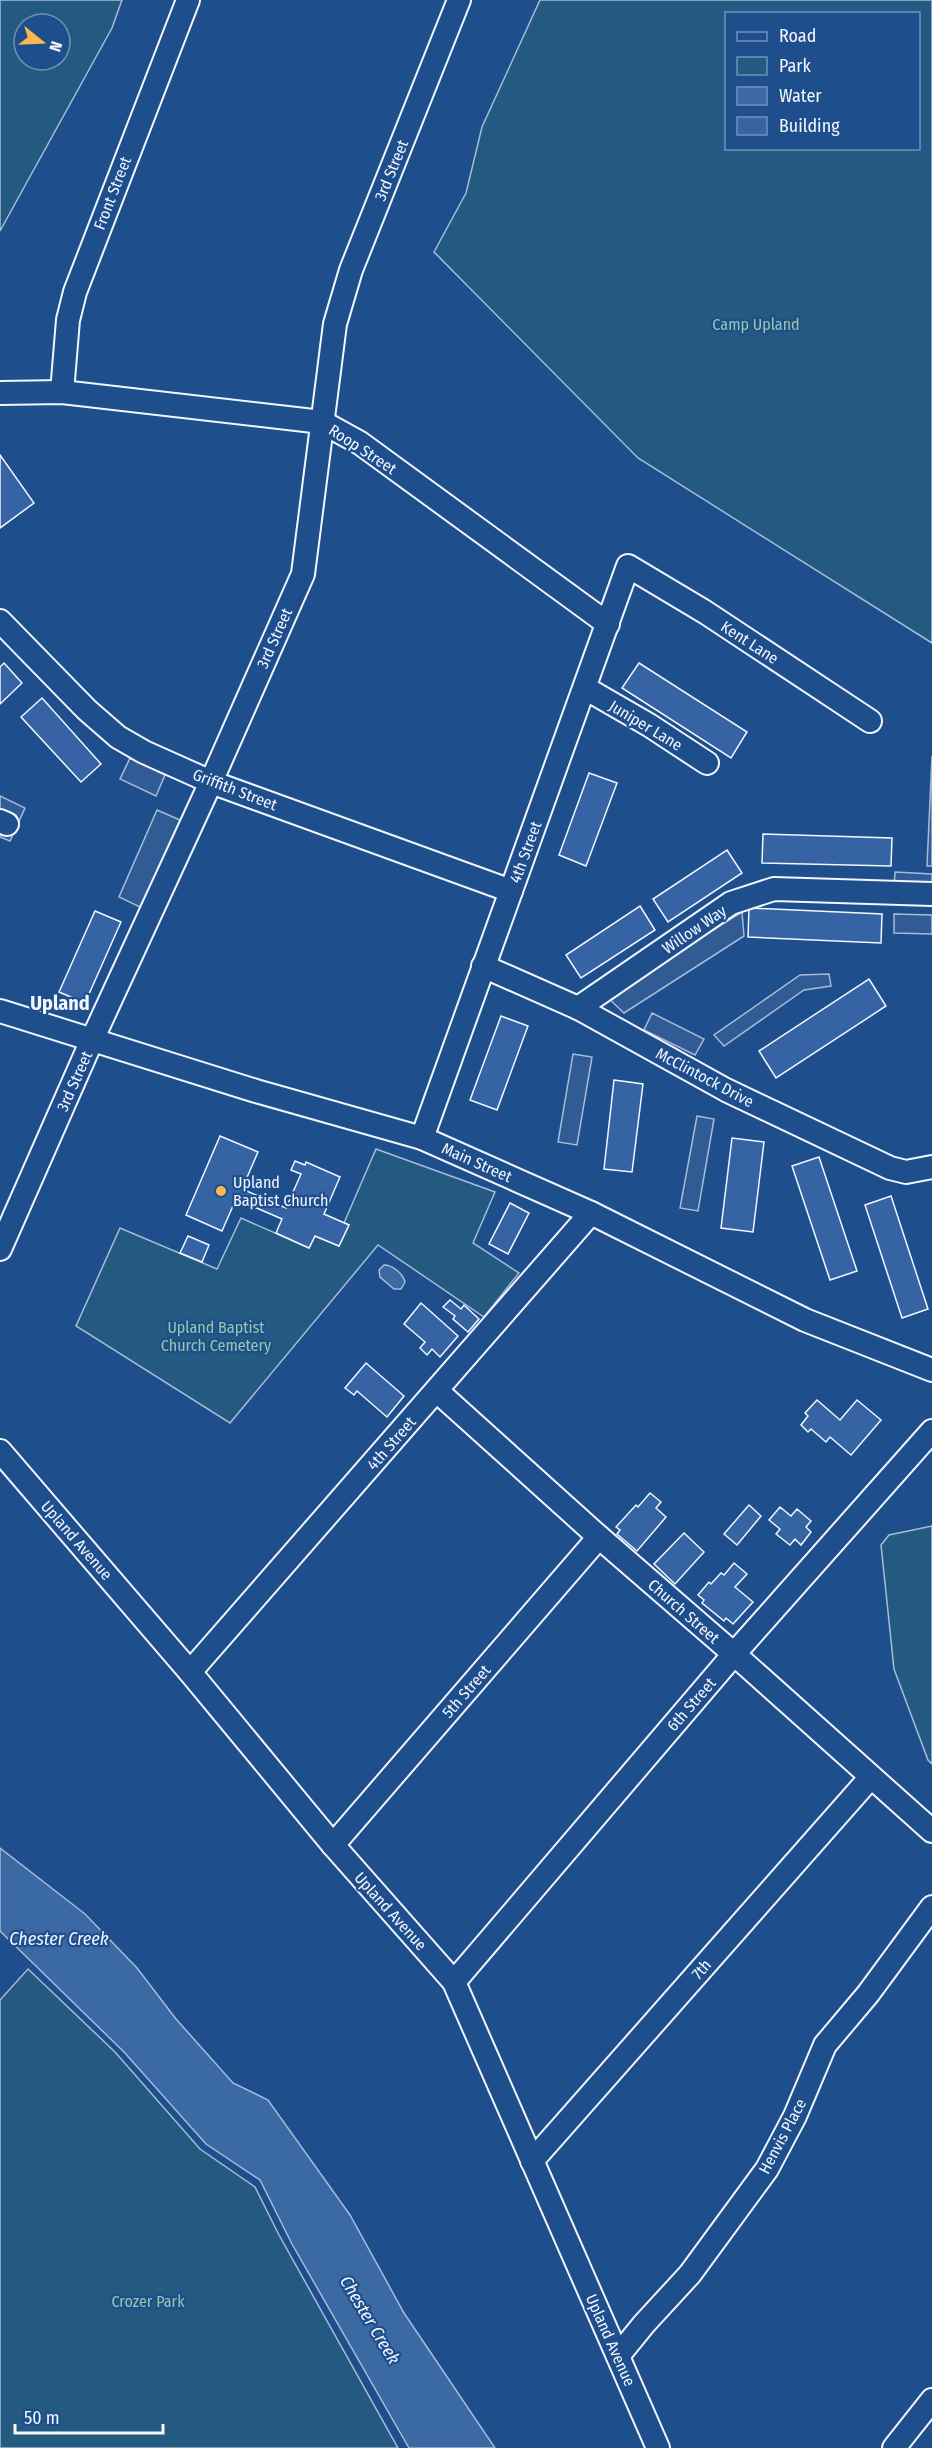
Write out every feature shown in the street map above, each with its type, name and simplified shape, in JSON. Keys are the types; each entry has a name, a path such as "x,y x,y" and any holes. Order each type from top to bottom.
{"street":[{"name":"Front Street","path":"62,392 68,320 75,292 188,0"},
{"name":"3rd Street","path":"0,1249 303,574 335,324 351,270 459,0"},
{"name":"Roop Street","path":"0,393 62,392 322,422 360,443 608,624"},
{"name":"4th Street","path":"422,1138 628,566"},
{"name":"Kent Lane","path":"628,566 705,612 870,721"},
{"name":"Griffith Street","path":"0,621 87,710 118,737 144,752 211,782 511,891"},
{"name":"Juniper Lane","path":"585,688 707,762"},
{"name":"Willow Way","path":"578,1008 731,903 774,889 932,894"},
{"name":"McClintock Drive","path":"483,966 578,1008 726,1090 890,1168 906,1172 932,1167"},
{"name":"Main Street","path":"0,1011 256,1091 422,1138 591,1213 805,1320 932,1370"},
{"name":"4th Street","path":"190,1672 591,1213"},
{"name":"Church Street","path":"437,1391 598,1537 734,1654 870,1778 932,1831"},
{"name":"6th Street","path":"454,1982 734,1654 932,1431"},
{"name":"Upland Avenue","path":"0,1451 190,1672 333,1845 454,1982 658,2448"},
{"name":"5th Street","path":"333,1845 598,1537"},
{"name":"7th","path":"532,2161 870,1778"},
{"name":"Henvis Place","path":"618,2356 690,2274 767,2169 795,2116 825,2045 868,1994 932,1907"},
{"path":"894,2448 932,2400"}],"green space":[{"path":"0,0 122,0 112,28 0,231"},
{"name":"Camp Upland","path":"540,0 932,0 932,643 638,458 434,252 466,193 482,127"},
{"name":"Upland Baptist Church Cemetery","path":"376,1149 495,1192 473,1243 519,1273 484,1317 378,1245 230,1423 76,1326 120,1228 217,1269 241,1218 309,1248 315,1236 339,1246 349,1225 344,1223"},
{"path":"932,1526 932,1764 928,1760 894,1669 881,1545 889,1535"},
{"name":"Crozer Park","path":"28,1969 115,2052 200,2149 255,2187 279,2235 398,2448 0,2448 0,2000"}],"shaded area":[{"path":"932,756 932,866 927,866"},
{"path":"130,758 165,775 156,796 120,779"},
{"path":"0,796 25,808 10,841 0,837"},
{"path":"157,810 180,820 142,908 119,897"},
{"path":"895,872 932,874 932,890 894,888"},
{"path":"742,912 744,936 624,1013 606,996"},
{"path":"894,914 932,915 932,934 894,933"},
{"path":"829,974 831,986 804,990 724,1046 714,1035 800,975"},
{"path":"652,1013 704,1039 695,1055 644,1030"},
{"path":"573,1054 592,1057 577,1145 558,1142"},
{"path":"697,1116 714,1119 698,1211 680,1208"}],"water":[{"path":"384,1265 394,1268 402,1276 405,1282 401,1289 394,1289 380,1277 379,1270"},
{"name":"Chester Creek","path":"0,1848 85,1914 137,1968 176,2019 233,2083 268,2100 350,2215 404,2313 495,2448 409,2448 292,2244 260,2180 206,2144 124,2052 0,1931"}],"building":[{"path":"0,455 34,503 0,528"},
{"path":"4,663 22,683 0,704 0,667"},
{"path":"639,663 747,732 731,758 622,688"},
{"path":"42,698 101,764 81,782 21,717"},
{"path":"589,773 617,783 586,866 559,855"},
{"path":"763,834 892,838 891,866 762,863"},
{"path":"727,850 742,873 668,922 653,899"},
{"path":"640,906 655,930 581,978 566,955"},
{"path":"749,908 882,914 881,943 748,937"},
{"path":"95,911 121,922 85,1003 59,992"},
{"path":"869,979 886,1006 776,1078 759,1051"},
{"path":"501,1016 528,1026 497,1110 470,1100"},
{"path":"614,1080 643,1084 632,1172 604,1169"},
{"name":"Upland Baptist Church","path":"220,1136 258,1152 242,1189 286,1208 301,1174 291,1170 295,1161 305,1165 306,1162 340,1177 324,1214 349,1225 339,1246 315,1236 309,1248 276,1233 282,1219 236,1199 222,1231 186,1215"},
{"path":"732,1138 764,1142 753,1232 721,1228"},
{"path":"819,1157 857,1271 830,1280 792,1166"},
{"path":"891,1196 928,1309 902,1318 865,1205"},
{"path":"510,1203 529,1213 508,1254 489,1244"},
{"path":"188,1236 209,1245 202,1262 180,1253"},
{"path":"450,1300 461,1309 464,1305 479,1319 468,1332 453,1319 455,1316 443,1307"},
{"path":"421,1303 458,1336 440,1357 432,1349 427,1355 420,1348 425,1342 404,1324"},
{"path":"366,1363 404,1396 387,1417 357,1391 354,1395 345,1388"},
{"path":"817,1400 840,1420 857,1400 881,1420 851,1455 830,1437 826,1442 811,1429 808,1432 801,1425 808,1416 805,1413"},
{"path":"650,1493 661,1502 656,1508 666,1517 637,1551 617,1534 620,1530 616,1527"},
{"path":"749,1505 761,1516 737,1545 724,1534"},
{"path":"780,1507 791,1516 797,1509 811,1521 806,1527 811,1532 801,1545 795,1539 790,1545 776,1534 780,1529 769,1520"},
{"path":"684,1533 704,1552 675,1584 654,1564"},
{"path":"734,1563 747,1574 735,1587 753,1602 733,1624 726,1618 724,1621 702,1603 704,1600 698,1595 709,1582 711,1584 721,1573 724,1575"}],"place":[{"name":"Upland Baptist Church","path":"221,1191"}],"district":[{"name":"Upland","path":"60,1003"}]}
